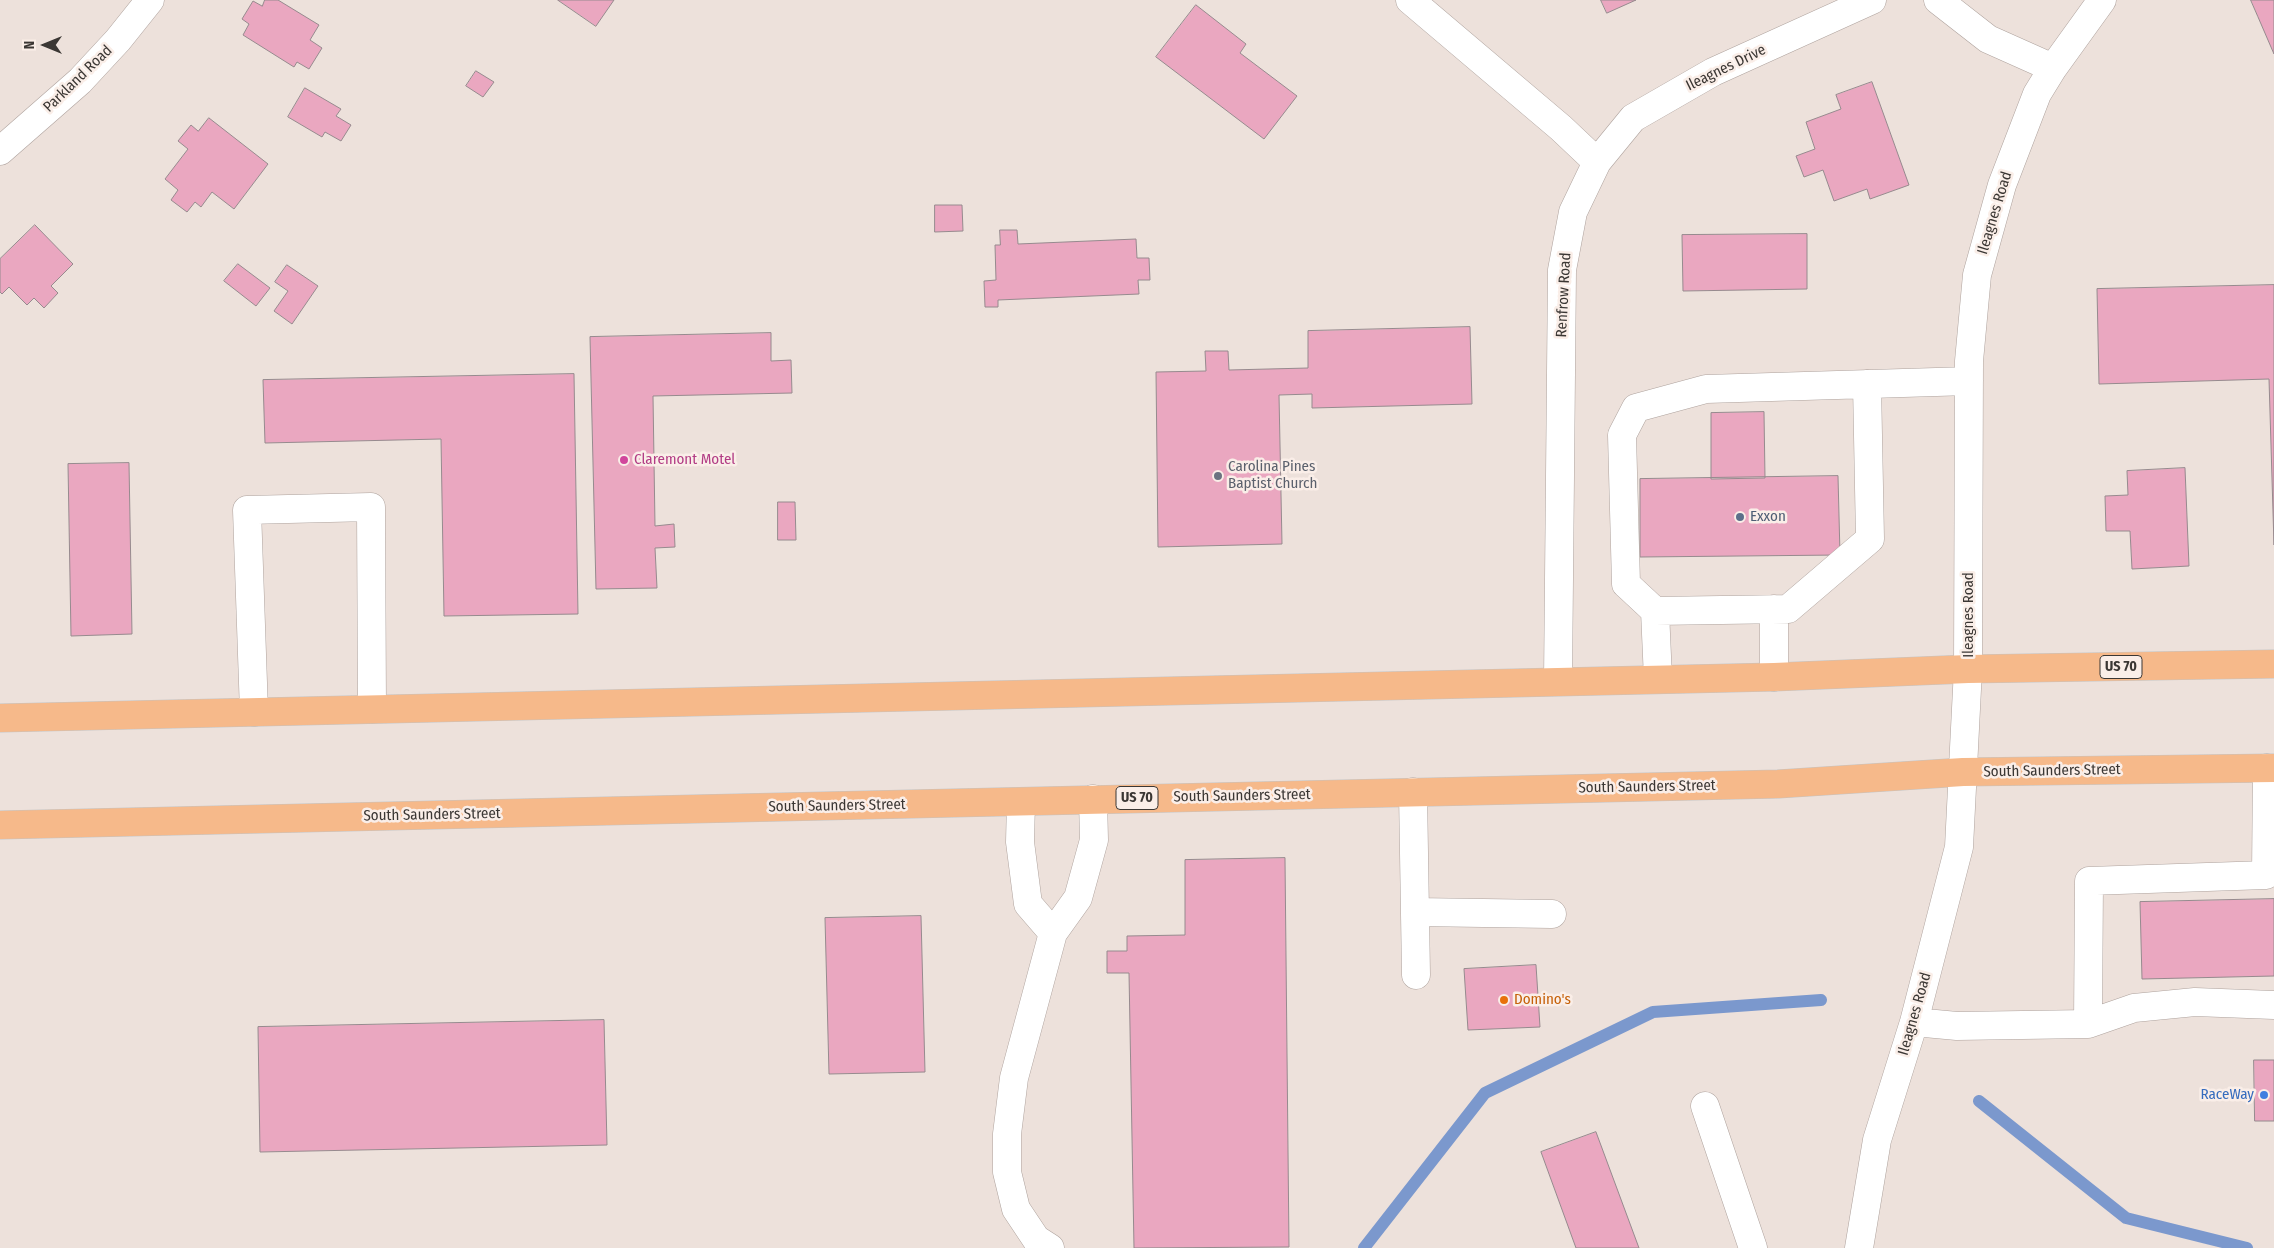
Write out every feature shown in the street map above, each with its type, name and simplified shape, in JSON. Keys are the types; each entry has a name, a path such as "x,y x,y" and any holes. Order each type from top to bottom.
{"highway":[{"name":"US 70","path":"0,718 1774,677 1968,669 2274,664"},
{"name":"South Saunders Street","path":"0,825 1778,784 1963,772 2271,768"}],"street":[{"name":"Parkland Road","path":"0,151 80,81 118,40 150,0"},
{"path":"1410,0 1561,128 1597,162"},
{"name":"Ileagnes Drive","path":"1597,162 1633,118 1713,72 1872,0"},
{"path":"1938,0 1988,39 2053,68"},
{"name":"Ileagnes Road","path":"1859,1248 1877,1140 1914,1022 1959,847 1968,669 1969,381 1977,275 2002,185 2037,94 2053,68 2102,0"},
{"name":"Renfrow Road","path":"1558,681 1562,270 1573,212 1597,162"},
{"path":"1868,384 1870,539 1788,608 1655,611 1626,584 1622,435 1636,408 1706,389 1868,384 1969,381"},
{"path":"254,712 247,510 318,508 371,507 372,709"},
{"path":"1774,608 1774,677"},
{"path":"1655,611 1658,679"},
{"path":"2088,1024 2089,882 2270,875 2271,768"},
{"path":"1413,792 1416,976"},
{"path":"1050,1248 1036,1239 1016,1209 1007,1172 1007,1134 1014,1078 1053,933 1078,898 1094,840 1093,799"},
{"path":"1021,802 1020,842 1028,904 1053,933"},
{"path":"1415,912 1552,914"},
{"path":"1914,1022 1957,1026 2088,1024 2134,1008 2195,1002 2274,1005"},
{"path":"1705,1106 1753,1248"}],"building":[{"path":"265,0 278,0 319,25 310,40 322,48 309,69 297,62 294,67 243,35 249,24 242,19 253,1 262,6"},
{"path":"558,0 614,0 596,26"},
{"path":"1601,0 1636,0 1607,13"},
{"path":"2251,0 2274,0 2274,54 2258,17"},
{"path":"1196,5 1246,44 1240,53 1297,96 1264,139 1156,57"},
{"path":"476,71 494,82 483,97 466,86"},
{"path":"1872,82 1909,185 1870,199 1867,189 1834,201 1823,170 1804,177 1796,156 1815,149 1806,122 1841,109 1836,95"},
{"path":"305,88 341,109 336,116 351,125 341,141 325,132 322,137 288,117"},
{"path":"209,118 268,164 234,209 212,192 201,207 195,202 187,212 171,200 178,190 165,179 188,149 178,141 191,125 198,131"},
{"path":"935,205 962,205 963,231 935,232"},
{"path":"35,225 73,264 51,286 58,293 44,308 34,298 27,305 9,287 2,294 0,292 0,259"},
{"path":"1000,230 1017,230 1018,244 1136,239 1137,258 1149,258 1150,280 1138,280 1139,294 998,300 998,307 985,307 984,281 996,280 995,245 1000,245"},
{"path":"1807,234 1807,289 1683,291 1682,235"},
{"path":"238,264 270,288 256,306 224,281"},
{"path":"287,265 318,286 292,324 274,311 288,291 275,282"},
{"path":"2274,285 2274,545 2269,379 2099,384 2097,289"},
{"name":"Carolina Pines Baptist Church","path":"1470,327 1472,404 1312,408 1312,394 1279,395 1282,544 1158,547 1156,372 1206,371 1205,351 1228,351 1229,370 1308,368 1308,331"},
{"name":"Claremont Motel","path":"771,333 771,361 791,360 792,393 653,396 655,526 674,524 675,547 655,548 657,588 596,589 590,337"},
{"path":"574,374 578,614 444,616 441,439 265,443 263,380"},
{"path":"1764,412 1765,478 1711,479 1711,413"},
{"path":"129,463 132,634 71,636 68,464"},
{"path":"2185,468 2189,566 2132,569 2130,531 2106,531 2105,496 2128,495 2127,471"},
{"name":"Exxon","path":"1838,476 1840,555 1640,557 1640,479"},
{"path":"778,502 795,502 796,540 778,540"},
{"path":"1285,858 1289,1247 1134,1248 1129,973 1107,973 1107,951 1127,951 1127,936 1185,935 1185,860"},
{"path":"2274,899 2274,976 2142,979 2140,902"},
{"path":"921,916 925,1072 829,1074 825,918"},
{"path":"1536,965 1540,1027 1468,1030 1464,969"},
{"path":"604,1020 607,1145 260,1152 258,1027"},
{"name":"RaceWay","path":"2254,1060 2274,1060 2274,1121 2255,1121"},
{"path":"1596,1132 1639,1248 1576,1248 1541,1152"}],"waterway":[{"path":"1364,1248 1485,1093 1653,1012 1821,1000"},
{"path":"1979,1101 2126,1218 2247,1248"}],"place":[{"name":"Claremont Motel","path":"624,460"},
{"name":"Carolina Pines Baptist Church","path":"1218,476"},
{"name":"Exxon","path":"1740,517"},
{"name":"Domino's","path":"1504,1000"},
{"name":"RaceWay","path":"2264,1095"}]}
